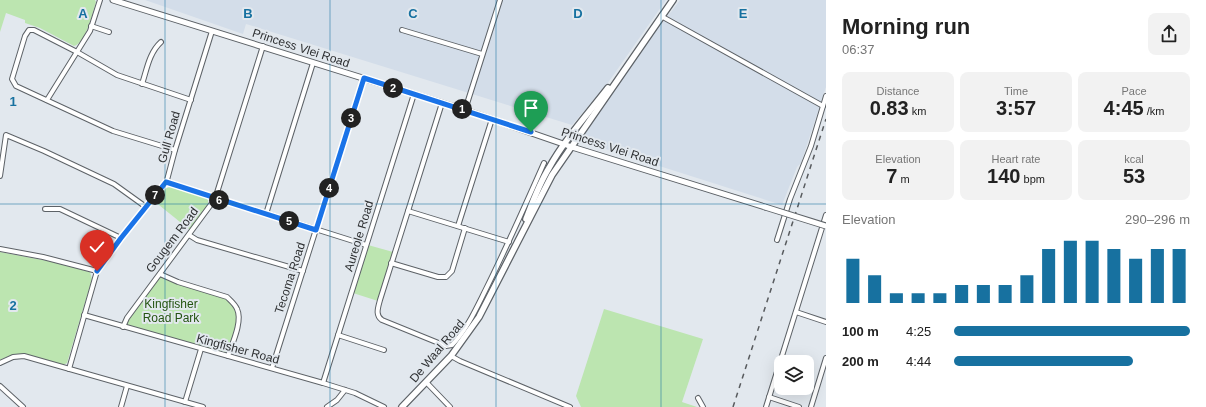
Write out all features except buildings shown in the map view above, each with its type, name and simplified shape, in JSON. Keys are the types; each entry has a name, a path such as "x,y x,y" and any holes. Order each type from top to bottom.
{"main road":[{"name":"De Waal Road","path":"516,242 541,181 549,168 565,144 621,75 673,0"},
{"name":"De Waal Road","path":"402,407 451,356 479,317 516,242 552,176 621,75"}],"street":[{"path":"47,100 92,26 100,0"},
{"name":"Princess Vlei Road","path":"113,0 465,110 572,147 826,226"},
{"path":"465,110 500,0"},
{"path":"662,16 823,106"},
{"path":"92,26 109,32"},
{"path":"175,150 119,133 16,86 12,79 25,36 29,30 34,30 117,75 191,100"},
{"path":"402,30 482,54"},
{"name":"Gull Road","path":"70,369 97,271 121,238 166,182 212,31"},
{"path":"142,84 154,50 161,42"},
{"name":"Gougem Road","path":"123,327 127,318 215,199 263,46"},
{"path":"266,214 313,62"},
{"name":"Tecoma Road","path":"272,368 364,78"},
{"name":"Aureole Road","path":"323,383 414,94"},
{"path":"777,240 790,199 811,146 826,96"},
{"path":"442,103 377,309 380,319 446,346 450,346 459,336 474,312 509,242 544,163"},
{"path":"458,226 492,119"},
{"path":"0,176 6,135 114,184 146,207"},
{"path":"166,182 215,199 366,245"},
{"path":"45,209 60,209 121,238"},
{"path":"408,211 509,242"},
{"path":"766,407 826,215"},
{"path":"392,263 438,277 446,277 452,271 465,228"},
{"path":"189,235 197,240 302,272"},
{"path":"0,249 43,257 97,271"},
{"path":"160,274 178,282 227,297 233,302 237,309 239,322 228,356"},
{"path":"796,312 826,322"},
{"name":"Kingfisher Road","path":"84,315 323,383 355,393 384,407"},
{"path":"338,335 384,350"},
{"path":"185,402 201,349"},
{"path":"0,363 13,357 24,356 203,407"},
{"path":"451,356 561,405 570,407"},
{"path":"811,407 826,358"},
{"path":"426,382 450,407"},
{"path":"0,386 10,397 24,407"},
{"path":"121,407 127,386"},
{"path":"327,407 342,395 345,390"},
{"path":"769,397 799,407"},
{"path":"698,398 703,407"}],"shaded area":[{"path":"145,0 666,0 605,87 572,125 246,24 243,34"},
{"path":"680,0 826,0 826,87 801,163 797,167 782,205 587,143 585,134 659,24"}],"green space":[{"path":"0,0 95,0 96,2 82,40 74,46 40,28 25,23 25,20 6,13 0,32"},
{"path":"170,187 206,198 208,200 208,206 190,230 154,201 164,189"},
{"path":"368,245 393,252 378,301 353,293"},
{"path":"0,252 53,262 90,272 92,279 67,363 63,365 19,354 11,355 0,360"},
{"name":"Kingfisher Road Park","path":"160,274 227,297 237,309 239,322 228,356 123,327"},
{"path":"604,309 703,339 682,402 697,407 581,407 576,396"}],"railway":[{"path":"733,407 826,119"}],"route":[{"path":"97,271 121,238 166,182 215,199 316,230 364,78 531,132"}]}
